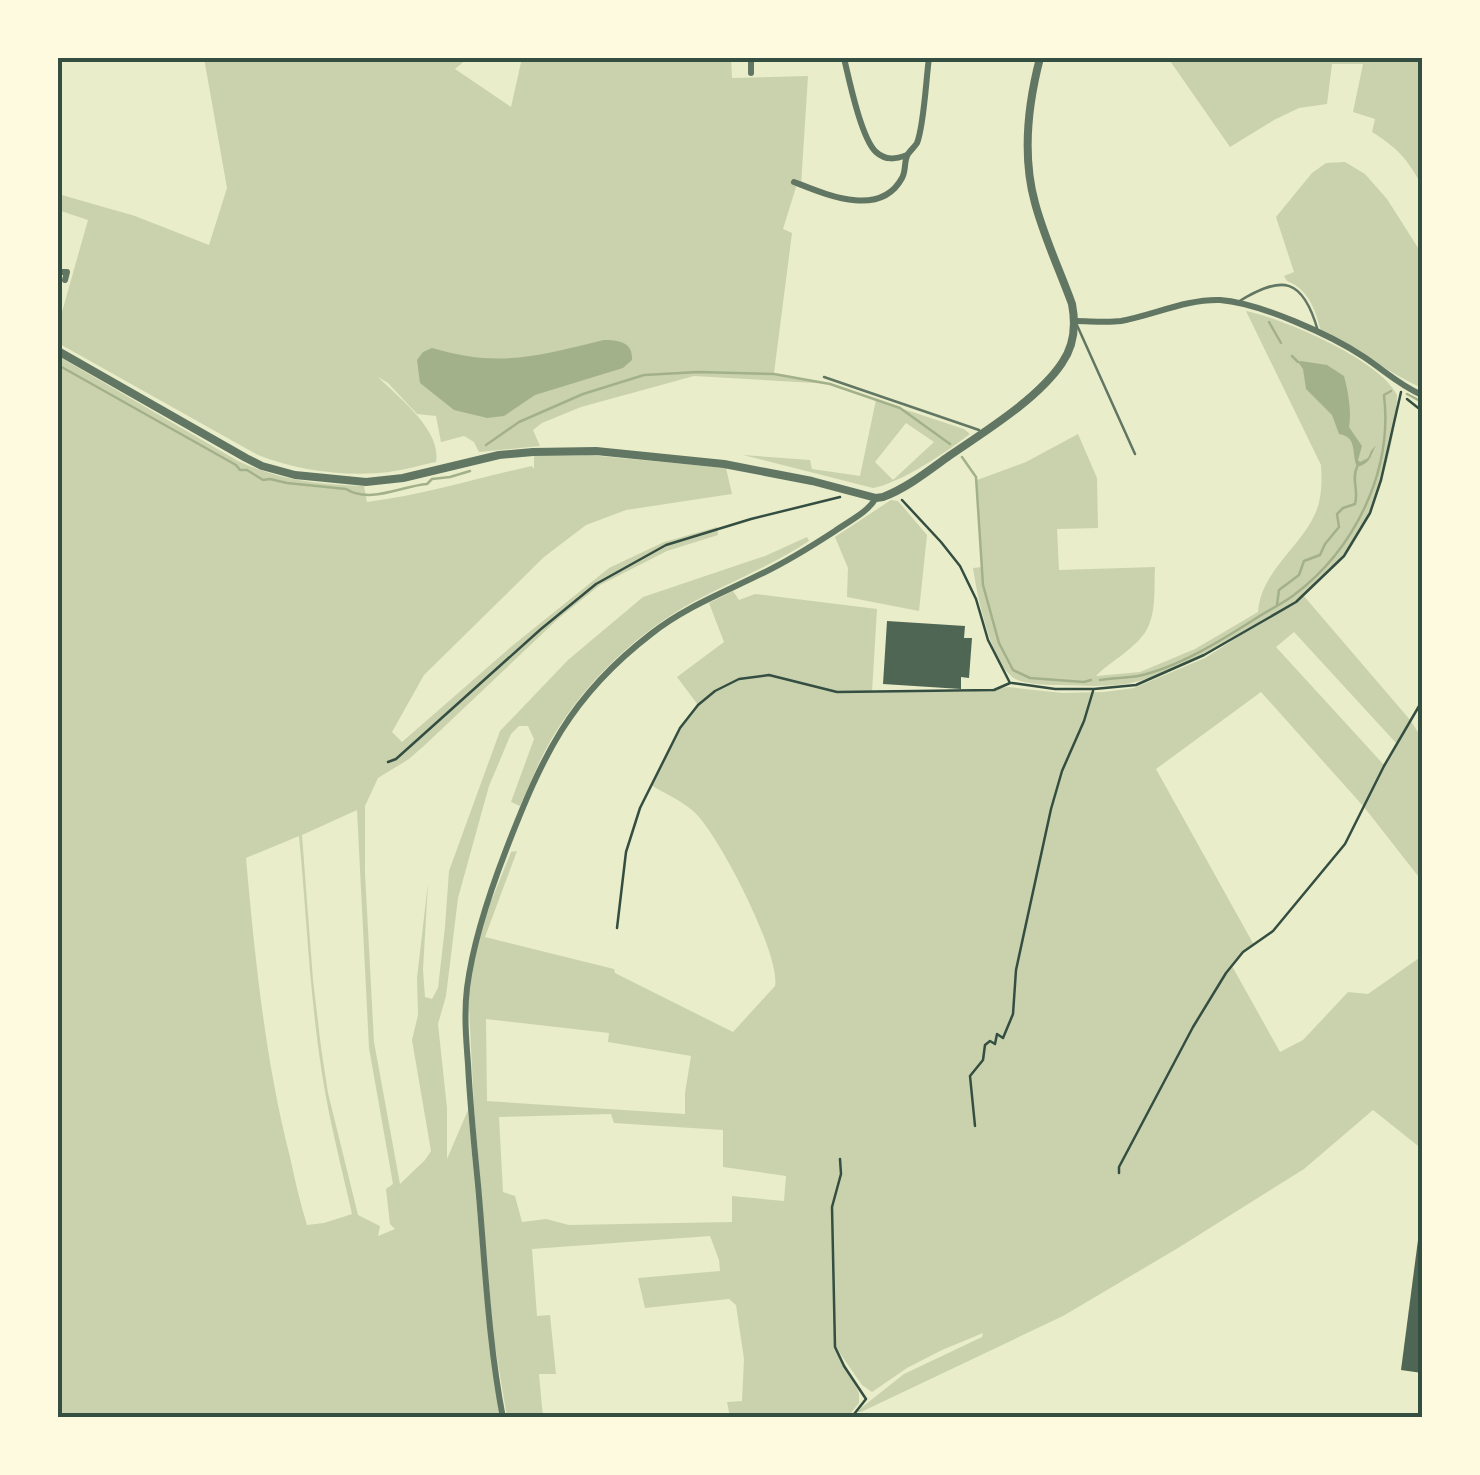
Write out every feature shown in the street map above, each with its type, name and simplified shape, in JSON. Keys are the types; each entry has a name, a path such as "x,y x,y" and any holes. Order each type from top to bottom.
{"street":[{"path":"751,74 752,58"},
{"path":"844,58 854,102 871,145 886,158 907,155"},
{"path":"794,182 837,198 871,201 896,187 904,175 907,155 918,140 929,58"},
{"path":"58,351 246,458 295,475 344,482 386,480 499,456 568,450 724,464 879,497 894,492 950,456 1018,407 1064,362 1072,343 1072,304 1034,202 1028,166 1028,124 1040,58"},
{"path":"1075,321 1116,322 1192,303 1236,303 1318,333 1422,395"},
{"path":"503,1418 490,1334 470,1106 466,991 474,948 496,876 524,805 557,735 613,666 678,615 811,546 879,497"}],"lane":[{"path":"1236,303 1282,283 1294,288 1311,307 1318,333"},
{"path":"1075,321 1135,454"},
{"path":"824,377 985,432"}],"path":[{"path":"1403,387 1407,399 1422,411"},
{"path":"617,928 626,852 640,808 680,728 698,705 716,692 739,678 770,675 837,692 994,690 1010,683 1094,689 1136,685 1204,656 1296,602 1344,556 1370,513 1403,387"},
{"path":"894,492 960,566 976,599 988,640 1010,683"},
{"path":"388,762 596,584 666,545 856,493"},
{"path":"975,1126 970,1076 983,1060 985,1044 994,1044 997,1034 1003,1038 1013,1014 1016,970 1041,852 1062,772 1094,689"},
{"path":"1119,1174 1119,1167 1170,1068 1226,973 1243,952 1273,932 1345,844 1422,701"},
{"path":"840,1159 841,1174 832,1207 835,1346 866,1398 851,1418"}],"shaded area":[{"path":"204,58 468,58 455,69 511,107 522,58 731,58 732,78 808,76 801,185 797,184 783,229 792,233 774,373 831,384 694,376 581,407 542,423 533,430 540,446 479,452 474,442 464,436 441,442 436,416 417,414 378,377 425,426 436,450 436,462 357,474 306,469 258,455 58,343 58,326 88,220 58,210 58,194 135,216 209,245 227,188"},
{"path":"1168,58 1422,58 1422,185 1401,155 1372,132 1375,119 1353,112 1363,64 1332,64 1327,104 1299,108 1230,147"},
{"path":"1345,162 1365,174 1387,199 1422,254 1422,388 1321,331 1310,301 1284,276 1294,272 1276,217 1312,173 1326,163"},
{"path":"1246,311 1306,332 1352,355 1372,368 1397,395 1393,436 1374,501 1354,540 1303,595 1422,739 1422,881 1364,807 1261,692 1156,769 1254,945 1232,966 1280,1052 1303,1040 1348,992 1368,994 1422,956 1422,1149 1373,1110 1304,1169 1063,1316 861,1412 856,1412 904,1374 982,1337 983,1333 907,1368 872,1392 862,1385 839,1352 859,1393 859,1403 847,1418 730,1417 727,1402 742,1401 744,1359 736,1305 729,1299 645,1308 638,1278 720,1271 710,1236 532,1249 537,1316 550,1315 556,1374 539,1374 543,1417 507,1417 493,1334 468,988 486,914 511,852 517,851 485,937 614,969 615,973 733,1032 775,986 768,948 731,866 692,810 651,785 680,728 698,705 677,677 724,642 709,603 733,591 739,600 755,594 877,609 872,692 964,692 1008,687 1062,693 1134,688 1205,658 1282,609 1188,662 1131,683 1050,685 1015,679 991,641 975,580 973,568 982,567 977,480 1026,462 1078,434 1097,478 1098,528 1057,529 1059,570 1155,567 1154,604 1145,633 1096,676 1140,672 1195,649 1258,612 1266,584 1315,514 1321,465","holes":["1294,632 1397,744 1384,765 1276,647","486,1019 609,1033 608,1042 691,1056 685,1114 487,1101","611,1114 614,1123 723,1130 723,1167 786,1176 784,1201 732,1196 732,1222 522,1222 515,1196 503,1192 499,1117"]},
{"path":"604,340 628,346 632,360 623,368 535,395 504,416 487,418 454,410 420,383 417,360 432,348 478,357 518,358"},
{"path":"58,356 238,461 300,480 364,486 367,502 532,466 534,469 534,456 567,453 726,468 732,494 626,510 586,525 544,557 424,675 392,732 402,742 609,568 664,542 717,527 718,535 667,551 600,585 559,618 409,759 378,778 365,806 374,1042 400,1184 431,1151 412,1040 418,1015 417,978 428,883 423,970 425,997 432,999 438,988 449,871 500,731 568,660 643,597 765,556 807,537 809,541 794,550 665,619 606,668 559,727 520,806 511,802 534,739 528,726 519,726 511,734 489,786 458,898 446,996 438,1024 447,1108 447,1159 468,1110 500,1417 58,1417","holes":["357,810 369,1048 393,1184 386,1189 390,1224 395,1229 378,1236 380,1226 358,1215 328,1093 313,980 302,835","299,836 319,1053 352,1214 307,1225 267,1046 246,858"]},
{"path":"1298,362 1327,365 1344,376 1349,427 1362,446 1358,460 1368,458 1376,445 1365,464 1357,467 1349,438 1339,434 1332,415 1306,389"},
{"path":"876,400 970,434 910,473 884,485 873,488 743,455 810,460 812,469 860,476","holes":["906,423 934,442 893,480 875,462"]},
{"path":"891,500 898,501 927,535 919,611 847,597 848,568 835,537"}],"building":[{"path":"887,621 965,626 964,638 972,638 969,678 961,677 961,689 883,684"},
{"path":"1418,1240 1422,1240 1422,1373 1401,1370"}],"waterway":[{"path":"1269,322 1281,343"},
{"path":"1292,356 1298,362"},
{"path":"58,365 263,480 375,495 470,471"},
{"path":"486,445 519,422 583,394 644,375 698,372 774,374 830,384 900,408 950,444"},
{"path":"1100,680 1138,676 1183,660 1285,601 1316,576 1352,532 1376,480 1385,424 1384,395 1391,391"},
{"path":"1407,394 1422,402"},
{"path":"962,457 976,477 983,585 999,643 1013,670 1030,678 1091,680"},
{"path":"1277,605 1279,590 1299,575 1304,561 1320,555 1339,527 1337,514 1355,504 1357,467"}]}
